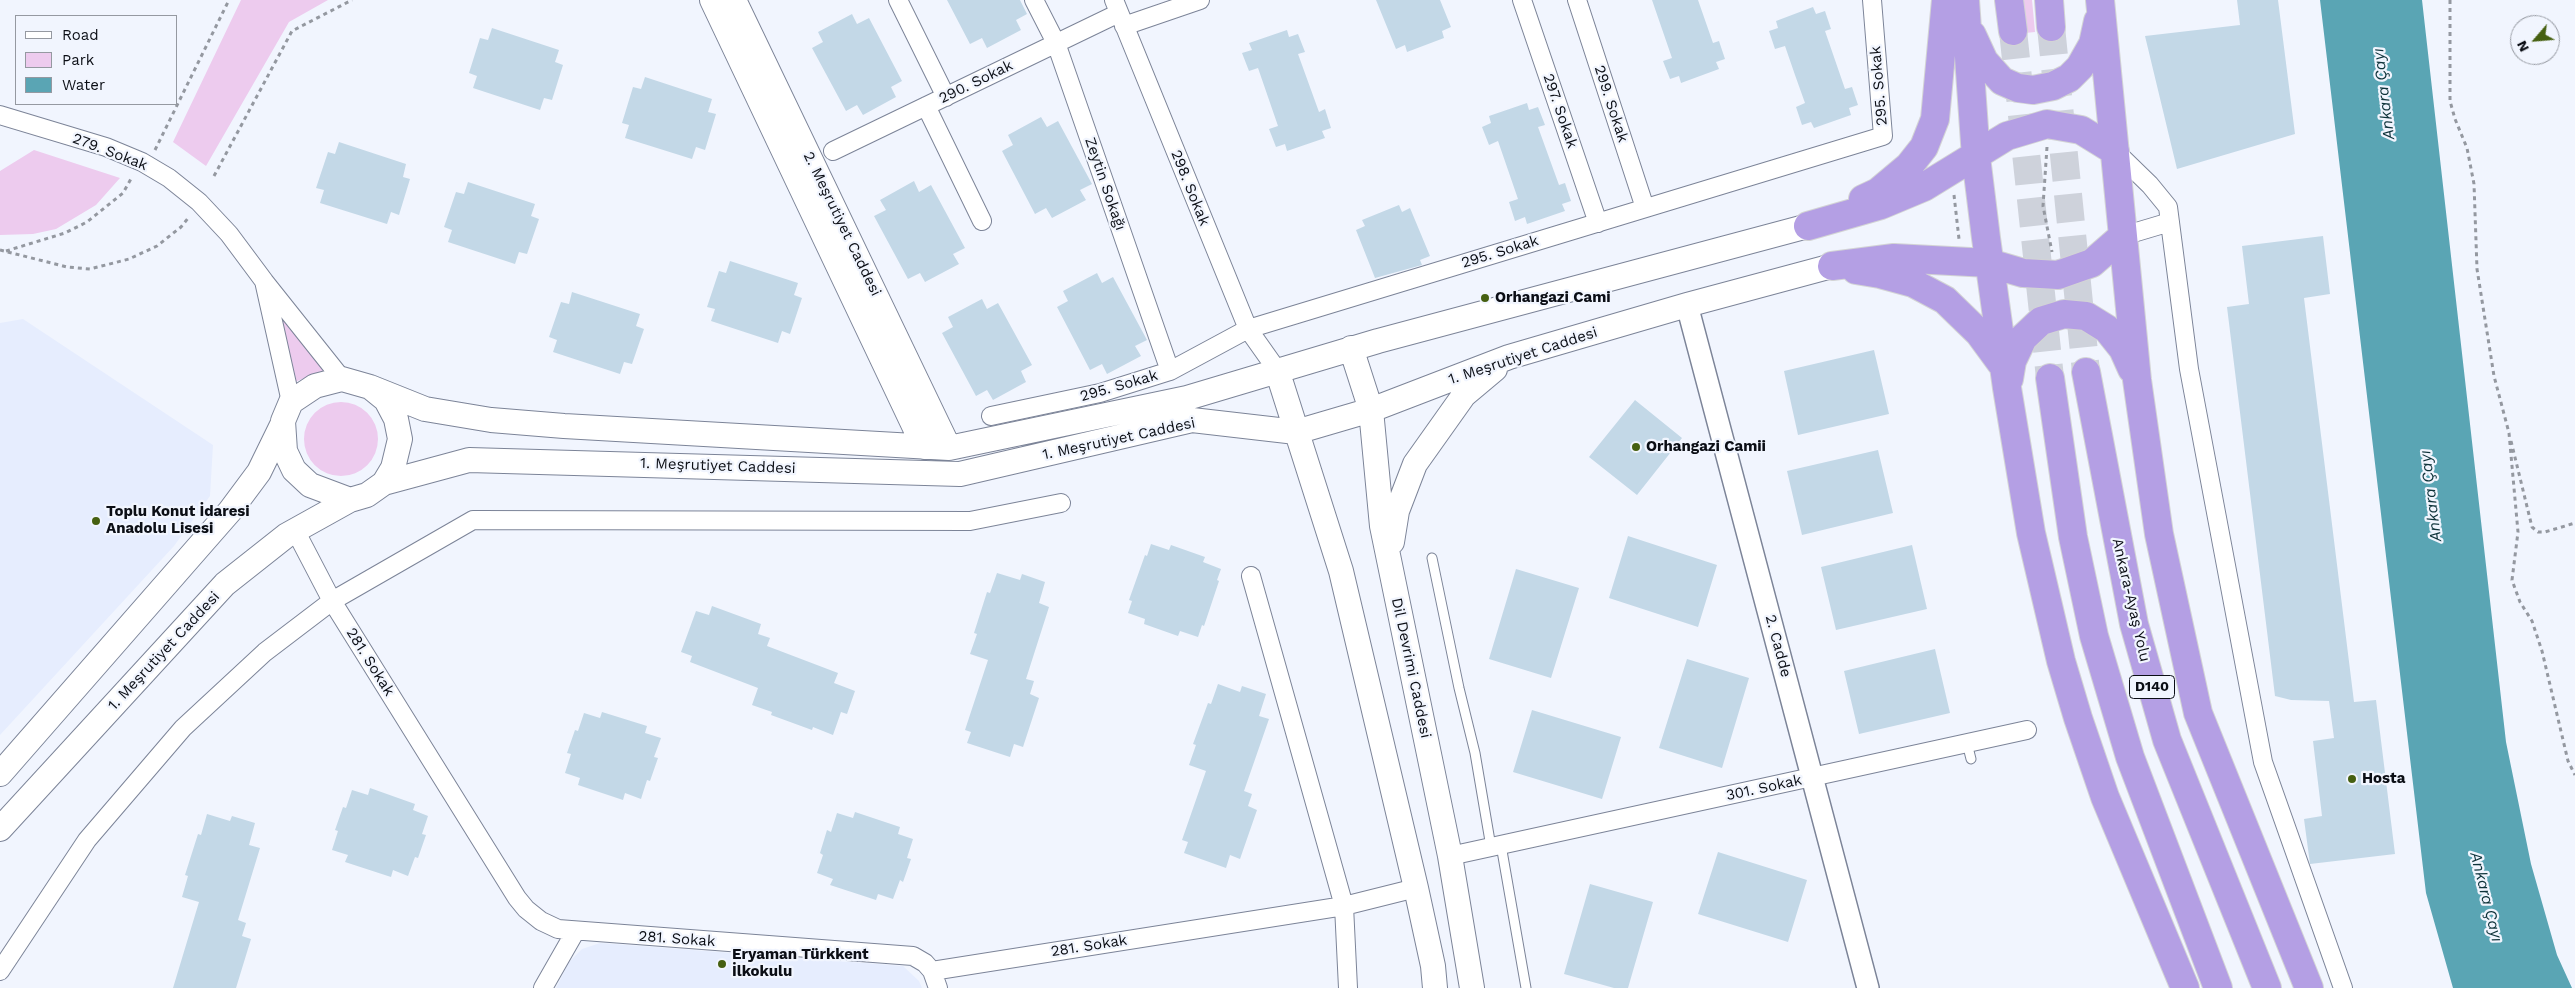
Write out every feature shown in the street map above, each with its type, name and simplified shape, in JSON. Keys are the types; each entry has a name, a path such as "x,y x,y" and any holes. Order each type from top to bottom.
{"highway":[{"path":"1808,226 1878,192 1909,166 1924,147 1935,119 1946,0"},
{"path":"2009,0 2013,31"},
{"path":"1966,11 1984,61 2002,81 2018,88 2033,90 2052,86 2069,78 2080,67 2093,44 2100,4"},
{"path":"2100,4 2137,380 2159,534 2198,713 2308,988"},
{"path":"1966,11 1976,156 1989,263 2005,377 2031,533 2061,661 2105,797 2185,988"},
{"path":"1808,226 1881,205 1924,187 2007,136 2047,124 2081,130 2115,151"},
{"path":"1832,266 1894,258 1989,263 2023,273 2058,275 2092,263 2123,236"},
{"path":"1832,266 1880,274 1904,281 1945,300 1979,333 2005,377"},
{"path":"2005,377 2023,338 2041,321 2064,314 2086,316 2107,329 2123,349 2137,380"},
{"name":"Ankara-Ayaş Yolu","path":"2086,372 2134,624 2167,740 2267,988"},
{"name":"D140","path":"2050,378 2073,537 2094,636 2130,757 2218,988"}],"main road":[{"name":"2. Meşrutiyet Caddesi","path":"712,0 924,447"},
{"name":"2. Meşrutiyet Caddesi","path":"734,0 949,448"},
{"name":"1. Meşrutiyet Caddesi","path":"370,387 425,409 491,420 564,426 949,448 1186,398 1351,348 1808,226"},
{"name":"1. Meşrutiyet Caddesi","path":"384,483 469,460 960,474 1192,420 1296,432 1371,410 1509,357 1687,305 1832,266"},
{"name":"Dil Devrimi Caddesi","path":"1351,348 1371,410 1382,526 1450,856 1472,988"},
{"path":"1389,561 1397,512 1416,464 1464,395 1509,357"},
{"path":"1277,370 1341,571 1416,888 1433,966 1435,988"},
{"path":"0,774 230,511 260,472 287,412 315,386 342,379 370,387 386,400 396,419 400,440 393,468 384,483 367,495 350,500 310,485 294,470 285,451 287,412"},
{"name":"1. Meşrutiyet Caddesi","path":"0,829 225,584 249,563 295,530 350,500"}],"street":[{"path":"898,0 946,97"},
{"name":"Zeytin Sokağı","path":"1034,0 1056,43 1170,371"},
{"path":"1119,13 1200,0"},
{"name":"297. Sokak","path":"1522,0 1598,223"},
{"name":"299. Sokak","path":"1577,0 1646,208"},
{"name":"295. Sokak","path":"991,416 1100,393 1170,371 1248,329 1883,136 1872,0"},
{"name":"290. Sokak","path":"833,151 1119,13"},
{"name":"298. Sokak","path":"1119,13 1248,329 1277,370"},
{"path":"926,106 982,221"},
{"name":"279. Sokak","path":"0,115 106,147 145,163 169,178 199,202 229,234 342,379"},
{"path":"2115,151 2150,185 2168,207 2189,369 2263,762 2343,988"},
{"path":"2123,236 2170,222"},
{"name":"279. Sokak","path":"264,281 287,412"},
{"name":"2. Cadde","path":"1687,305 1868,988"},
{"path":"0,970 87,840 183,728 265,652 332,601 472,520 970,521 1061,503"},
{"name":"281. Sokak","path":"295,530 332,601 517,898 526,909 541,921 558,929 575,932 913,956 925,963 932,971 1344,906 1416,888"},
{"path":"1251,576 1344,906 1348,988"},
{"name":"301. Sokak","path":"1450,856 1813,777 1969,751 2027,730"},
{"path":"543,988 575,932"},
{"path":"932,971 938,988"}],"lane":[{"path":"1432,558 1458,688 1475,752 1526,988"}],"path":[{"path":"178,99 229,0"},
{"path":"214,176 292,31 352,0"},
{"path":"2450,0 2450,101 2467,148 2474,184 2477,269 2494,376 2532,527 2538,532 2546,532 2575,523"},
{"path":"5,251 65,233 87,222 123,192 145,163 175,105"},
{"path":"2047,124 2043,206 2053,253"},
{"path":"1951,171 1962,262"},
{"path":"0,250 67,267 90,269 111,265 157,246 182,227 199,202"},
{"path":"2509,433 2518,532 2512,580 2520,602 2532,621 2542,651 2568,761 2575,774"}],"shaded area":[{"name":"Toplu Konut İdaresi Anadolu Lisesi","path":"23,319 213,445 210,496 174,546 0,735 0,323"},
{"name":"Eryaman Türkkent İlkokulu","path":"600,943 903,966 919,981 922,988 556,988 569,962 582,949"}],"green space":[{"path":"241,0 328,0 289,22 206,166 173,142"},
{"path":"2022,0 2032,0 2035,32 2025,33"},
{"path":"34,150 120,178 96,205 56,229 33,234 0,235 0,171"},
{"path":"280,312 324,370 295,382"},
{"path":"334,402 348,402 362,408 372,418 378,432 378,446 372,460 362,470 348,476 334,476 320,470 310,460 304,446 304,432 310,418 320,408"}],"water":[{"name":"Ankara Çayı","path":"2320,0 2422,0 2506,742 2531,864 2557,955 2572,988 2453,988 2426,893"}],"building":[{"path":"947,0 1020,0 1027,14 1016,20 1021,30 987,48 982,38 970,44"},
{"path":"1376,0 1440,0 1451,27 1442,31 1444,38 1407,52 1405,45 1396,49"},
{"path":"1652,0 1698,0 1713,43 1719,41 1725,59 1716,62 1719,69 1681,83 1679,76 1670,79 1663,61 1672,58"},
{"path":"2237,0 2278,0 2295,134 2177,169 2145,36 2240,25"},
{"path":"1813,7 1816,14 1825,11 1831,29 1825,31 1845,89 1852,87 1858,105 1849,108 1851,115 1814,128 1811,122 1802,125 1796,107 1805,103 1785,46 1775,49 1769,31 1778,28 1776,21"},
{"path":"852,14 857,24 869,18 902,81 891,87 896,97 863,115 857,105 846,111 812,48 823,42 818,32"},
{"path":"492,28 559,50 555,62 563,65 552,100 544,98 540,110 473,88 477,76 469,73 480,38 488,40"},
{"path":"1287,30 1289,37 1298,34 1305,52 1298,54 1319,112 1325,109 1331,128 1322,131 1325,138 1287,151 1285,144 1276,147 1269,129 1278,126 1258,68 1249,71 1242,53 1252,50 1249,43"},
{"path":"645,77 712,99 708,112 716,114 705,150 696,147 692,159 625,138 629,125 622,123 633,87 641,89"},
{"path":"1527,103 1529,110 1538,107 1545,125 1538,127 1559,185 1565,183 1571,201 1562,204 1565,211 1527,224 1525,217 1515,221 1509,202 1518,199 1498,141 1489,145 1482,127 1491,123 1489,116"},
{"path":"1041,117 1047,127 1058,121 1092,184 1080,190 1086,200 1052,218 1046,208 1035,214 1002,151 1013,145 1008,135"},
{"path":"339,142 406,164 403,177 410,179 399,215 391,212 387,224 320,203 324,190 316,188 328,152 335,154"},
{"path":"914,181 919,192 931,185 965,248 953,254 959,264 925,282 920,273 908,279 874,216 886,210 880,200"},
{"path":"468,182 535,204 531,216 539,219 527,254 519,252 515,264 448,242 452,230 444,227 456,192 464,194"},
{"path":"1399,205 1402,212 1410,208 1430,256 1420,260 1422,265 1375,278 1356,230 1365,226 1362,220"},
{"path":"2323,236 2330,294 2304,298 2354,702 2376,700 2395,854 2310,864 2304,819 2322,816 2313,741 2334,738 2329,701 2291,700 2275,696 2227,307 2249,304 2242,246"},
{"path":"730,261 798,283 794,295 802,298 790,334 782,331 778,343 711,321 715,309 707,307 719,271 726,273"},
{"path":"1097,273 1102,283 1113,277 1147,340 1135,346 1141,356 1107,374 1102,364 1090,370 1057,307 1068,301 1063,291"},
{"path":"572,292 640,314 636,326 644,329 632,364 624,362 620,374 553,352 557,340 549,337 561,302 569,304"},
{"path":"982,299 987,309 998,303 1032,365 1021,371 1026,382 993,400 987,390 976,396 942,333 953,327 948,317"},
{"path":"1874,350 1889,414 1798,435 1784,371"},
{"name":"Orhangazi Camii","path":"1635,400 1682,438 1637,495 1589,457"},
{"path":"1878,450 1893,513 1802,535 1787,471"},
{"path":"1628,536 1717,565 1698,627 1609,598"},
{"path":"1151,544 1169,550 1171,545 1205,557 1203,562 1221,569 1217,580 1219,581 1204,626 1202,625 1198,637 1180,631 1178,636 1144,624 1145,619 1128,613 1132,601 1129,600 1145,555 1147,556"},
{"path":"1912,545 1927,609 1836,630 1821,567"},
{"path":"1516,569 1579,588 1551,678 1489,659"},
{"path":"997,573 1020,580 1022,574 1045,582 1039,603 1049,607 1026,679 1034,681 1030,694 1039,698 1023,747 1014,744 1010,757 967,743 971,732 965,730 988,660 970,654 977,634 974,633 987,592 990,593"},
{"path":"712,606 761,624 758,634 770,638 767,646 838,673 834,683 855,691 847,714 841,712 833,735 813,727 812,730 771,715 772,712 752,705 758,688 690,662 692,656 681,652 696,611 709,615"},
{"path":"1935,649 1950,713 1859,734 1844,671"},
{"path":"1687,659 1749,678 1722,768 1659,748"},
{"path":"1218,684 1240,692 1242,686 1266,694 1259,716 1269,719 1244,791 1252,794 1248,806 1257,810 1240,859 1230,855 1226,868 1184,853 1188,842 1182,840 1206,771 1189,765 1196,745 1193,744 1208,703 1211,704"},
{"path":"1532,710 1621,737 1602,799 1513,772"},
{"path":"602,712 647,726 645,733 661,738 654,757 658,758 650,781 647,780 641,799 625,793 623,800 578,785 580,778 565,773 571,754 567,753 575,730 578,731 584,713 600,718"},
{"path":"370,788 415,804 413,810 428,816 422,834 426,835 418,858 415,857 408,876 393,870 391,877 345,862 348,855 332,850 338,831 335,830 343,807 346,808 352,790 368,795"},
{"path":"855,812 900,827 898,834 913,839 907,858 911,859 903,882 900,880 893,899 878,894 876,900 830,885 833,879 817,873 823,855 820,853 827,830 831,832 837,813 853,818"},
{"path":"207,814 230,821 232,816 255,823 249,845 260,848 238,920 246,923 242,936 251,939 236,988 173,988 199,902 182,897 188,876 185,875 198,834 201,835"},
{"path":"1718,852 1807,880 1788,942 1698,914"},
{"path":"1590,884 1653,902 1628,988 1614,988 1564,974"}],"tunnel":[{"path":"2051,27 2086,372"},
{"path":"2013,31 2050,378"}],"place":[{"name":"Orhangazi Cami","path":"1485,298"},
{"name":"Orhangazi Camii","path":"1636,447"},
{"name":"Toplu Konut İdaresi Anadolu Lisesi","path":"96,521"},
{"name":"Hosta","path":"2352,779"},
{"name":"Eryaman Türkkent İlkokulu","path":"722,964"}]}
